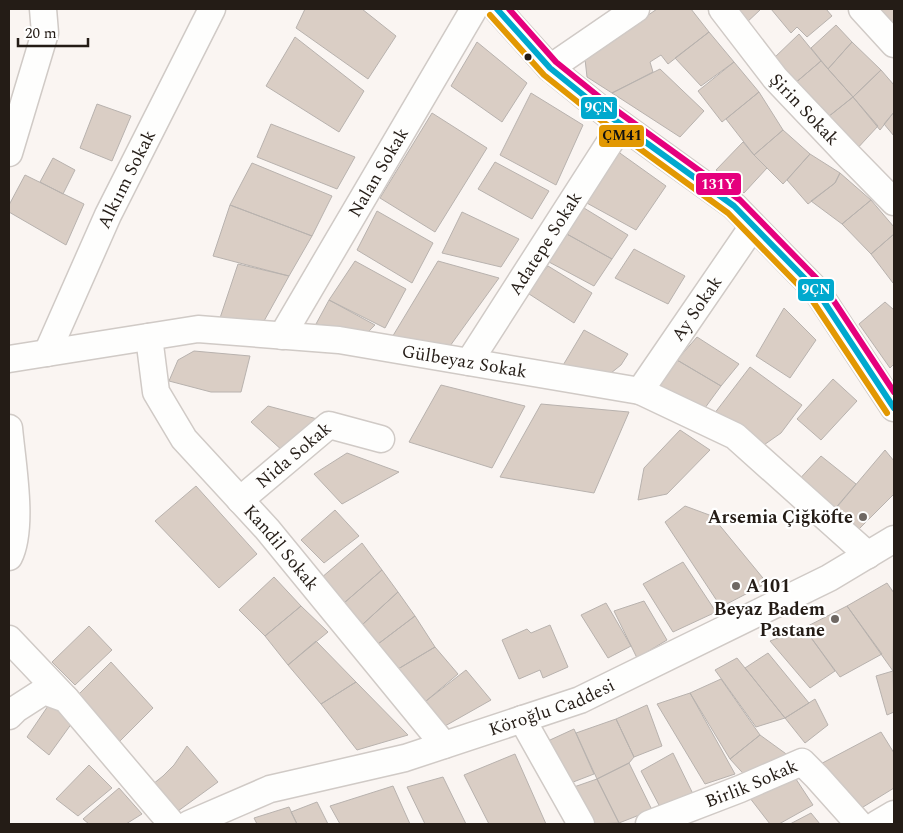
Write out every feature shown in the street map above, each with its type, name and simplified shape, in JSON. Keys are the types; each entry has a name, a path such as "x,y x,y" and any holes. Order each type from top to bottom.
{"street":[{"path":"9,153 45,33 43,9"},
{"name":"Alkıım Sokak","path":"47,353 108,216 212,9"},
{"name":"Nalan Sokak","path":"282,336 474,9"},
{"path":"497,9 550,68 621,125 734,206 754,226 817,292 894,408"},
{"path":"550,68 636,9"},
{"name":"Şirin Sokak","path":"722,9 775,78 894,202"},
{"path":"862,9 894,44"},
{"name":"Adatepe Sokak","path":"469,362 621,125"},
{"name":"Ay Sokak","path":"640,391 754,226"},
{"name":"Gülbeyaz Sokak","path":"9,359 198,329 339,340 640,391 735,436 868,555"},
{"name":"Kandil Sokak","path":"149,337 156,392 184,438 267,529 444,745"},
{"name":"Nida Sokak","path":"240,500 329,425 381,439"},
{"path":"9,428 17,505 13,549 9,557"},
{"name":"Köroğlu Caddesi","path":"189,824 235,815 270,788 405,758 580,700 828,578 894,539"},
{"path":"9,639 66,699 172,824"},
{"path":"9,716 16,709 44,692 66,699"},
{"path":"522,719 581,824"},
{"name":"Birlik Sokak","path":"649,824 740,789 802,762 818,777 859,824"},
{"path":"877,824 894,814"}],"building":[{"path":"305,9 362,9 396,36 368,79 296,28"},
{"path":"657,9 691,9 709,32 668,64 661,55 650,62 653,72 612,93 587,77 585,59"},
{"path":"735,9 761,9 744,25"},
{"path":"771,9 826,9 832,16 807,37 797,27 791,33"},
{"path":"877,9 894,9 894,26"},
{"path":"836,25 852,42 828,69 811,48"},
{"path":"709,32 734,62 701,86 675,58"},
{"path":"799,34 821,61 794,84 773,59"},
{"path":"295,37 364,91 339,132 266,86"},
{"path":"477,42 527,83 502,122 451,86"},
{"path":"852,42 881,70 853,97 828,69"},
{"path":"821,61 853,97 823,121 794,84"},
{"path":"734,62 759,92 722,122 698,91"},
{"path":"660,69 704,111 680,137 612,93"},
{"path":"881,70 894,85 894,112 880,130 853,97"},
{"path":"759,92 783,130 754,155 726,119"},
{"path":"531,93 583,125 556,185 500,155"},
{"path":"853,97 878,126 855,151 823,121"},
{"path":"97,104 131,116 112,161 80,148"},
{"path":"894,112 894,136 884,124"},
{"path":"432,113 487,148 435,232 380,198"},
{"path":"271,124 355,157 337,189 257,157"},
{"path":"783,130 810,154 783,184 754,155"},
{"path":"743,142 767,168 744,193 716,170"},
{"path":"617,151 666,186 636,230 585,202"},
{"path":"810,154 840,173 835,183 808,204 787,180"},
{"path":"53,158 75,170 63,194 40,182"},
{"path":"495,162 549,191 532,219 478,189"},
{"path":"252,163 332,196 312,236 230,205"},
{"path":"840,173 871,200 842,224 811,201 835,183"},
{"path":"25,175 84,204 66,245 9,212 9,205"},
{"path":"871,200 894,227 894,234 871,254 842,224"},
{"path":"230,205 312,236 289,276 213,256"},
{"path":"584,208 628,235 612,259 565,233"},
{"path":"377,211 433,243 412,283 357,250"},
{"path":"462,212 519,239 501,267 442,253"},
{"path":"565,233 612,259 594,286 549,262"},
{"path":"894,234 894,282 893,283 871,254"},
{"path":"634,249 685,276 668,304 615,278"},
{"path":"355,261 406,289 385,328 329,300"},
{"path":"438,261 499,278 450,346 391,339"},
{"path":"238,264 289,276 264,321 219,321"},
{"path":"548,266 592,293 574,323 526,292"},
{"path":"329,300 375,325 368,332 316,324"},
{"path":"885,302 894,310 894,364 890,368 859,324"},
{"path":"784,308 816,340 790,378 756,356"},
{"path":"584,330 628,354 621,365 611,373 562,367"},
{"path":"697,337 739,364 721,386 677,360"},
{"path":"194,351 250,356 241,392 211,392 169,381 178,360"},
{"path":"677,360 721,386 702,412 657,386"},
{"path":"750,367 802,405 781,433 761,447 714,414"},
{"path":"833,379 857,401 821,440 797,419"},
{"path":"441,385 525,406 492,468 409,442"},
{"path":"541,404 629,412 594,493 500,477"},
{"path":"268,406 321,420 284,452 251,422"},
{"path":"680,430 710,450 667,494 638,500 644,468"},
{"path":"885,450 894,461 894,494 859,529 837,507"},
{"path":"347,453 399,472 342,504 314,474"},
{"path":"821,456 856,484 827,518 793,486"},
{"path":"196,486 257,554 219,588 155,521"},
{"path":"685,506 712,516 767,583 721,607 665,522"},
{"path":"335,510 359,536 324,563 301,540"},
{"path":"362,543 382,570 344,603 321,578"},
{"path":"683,562 716,612 673,632 643,584"},
{"path":"382,570 398,592 363,624 344,603"},
{"path":"274,577 301,606 265,636 239,610"},
{"path":"887,583 894,593 893,671 847,606"},
{"path":"398,592 415,616 378,644 363,624"},
{"path":"644,601 667,640 637,658 614,611"},
{"path":"606,603 631,646 608,658 581,615"},
{"path":"301,606 328,632 288,665 265,636"},
{"path":"847,606 882,654 840,677 804,628"},
{"path":"415,616 435,647 398,669 378,644"},
{"path":"550,625 568,667 543,678 540,670 519,679 502,640 527,629 531,633"},
{"path":"89,626 112,650 75,685 52,662"},
{"path":"804,628 835,671 810,688 770,641"},
{"path":"316,641 356,682 321,704 288,665"},
{"path":"435,647 458,674 426,701 398,669"},
{"path":"768,653 809,703 785,718 745,668"},
{"path":"737,658 785,718 756,727 715,670"},
{"path":"111,662 153,708 120,741 77,696"},
{"path":"466,670 491,700 445,726 426,701"},
{"path":"893,671 894,712 887,715 876,676"},
{"path":"721,679 760,735 730,759 690,693"},
{"path":"356,682 408,735 357,750 321,704"},
{"path":"690,693 735,774 705,784 657,704"},
{"path":"815,699 828,725 805,743 785,718"},
{"path":"50,703 72,723 49,755 27,737"},
{"path":"647,705 662,746 634,757 616,719"},
{"path":"616,719 634,757 629,763 597,779 576,733"},
{"path":"574,729 594,774 568,784 550,740"},
{"path":"881,732 894,753 894,788 855,812 813,768"},
{"path":"760,735 789,756 750,781 730,759"},
{"path":"187,746 218,782 178,811 153,784 174,765"},
{"path":"673,753 694,796 660,807 641,771"},
{"path":"515,754 546,824 489,824 464,775"},
{"path":"629,763 652,810 619,823 597,779"},
{"path":"89,765 112,788 78,816 56,799"},
{"path":"790,770 813,805 779,824 770,824 746,793"},
{"path":"443,777 466,824 425,824 407,787"},
{"path":"597,779 619,823 590,824 571,788"},
{"path":"393,786 410,824 340,824 330,806"},
{"path":"119,788 142,814 126,824 89,824 83,819"},
{"path":"317,802 328,824 297,824 291,812"},
{"path":"289,807 297,824 257,824 254,818"},
{"path":"811,813 820,824 790,824"}],"transit line":[{"name":"9ÇN","path":"497,9 550,68 608,115 734,206 817,291 894,408"},
{"name":"131Y","path":"509,9 556,62 613,108 740,200 824,286 894,392"},
{"name":"ÇM41","path":"490,15 544,75 603,122 728,213 810,297 887,413"}],"place":[{"name":"Arsemia Çiğköfte","path":"863,517"},
{"name":"A101","path":"736,586"},
{"name":"Beyaz Badem Pastane","path":"835,619"}]}
